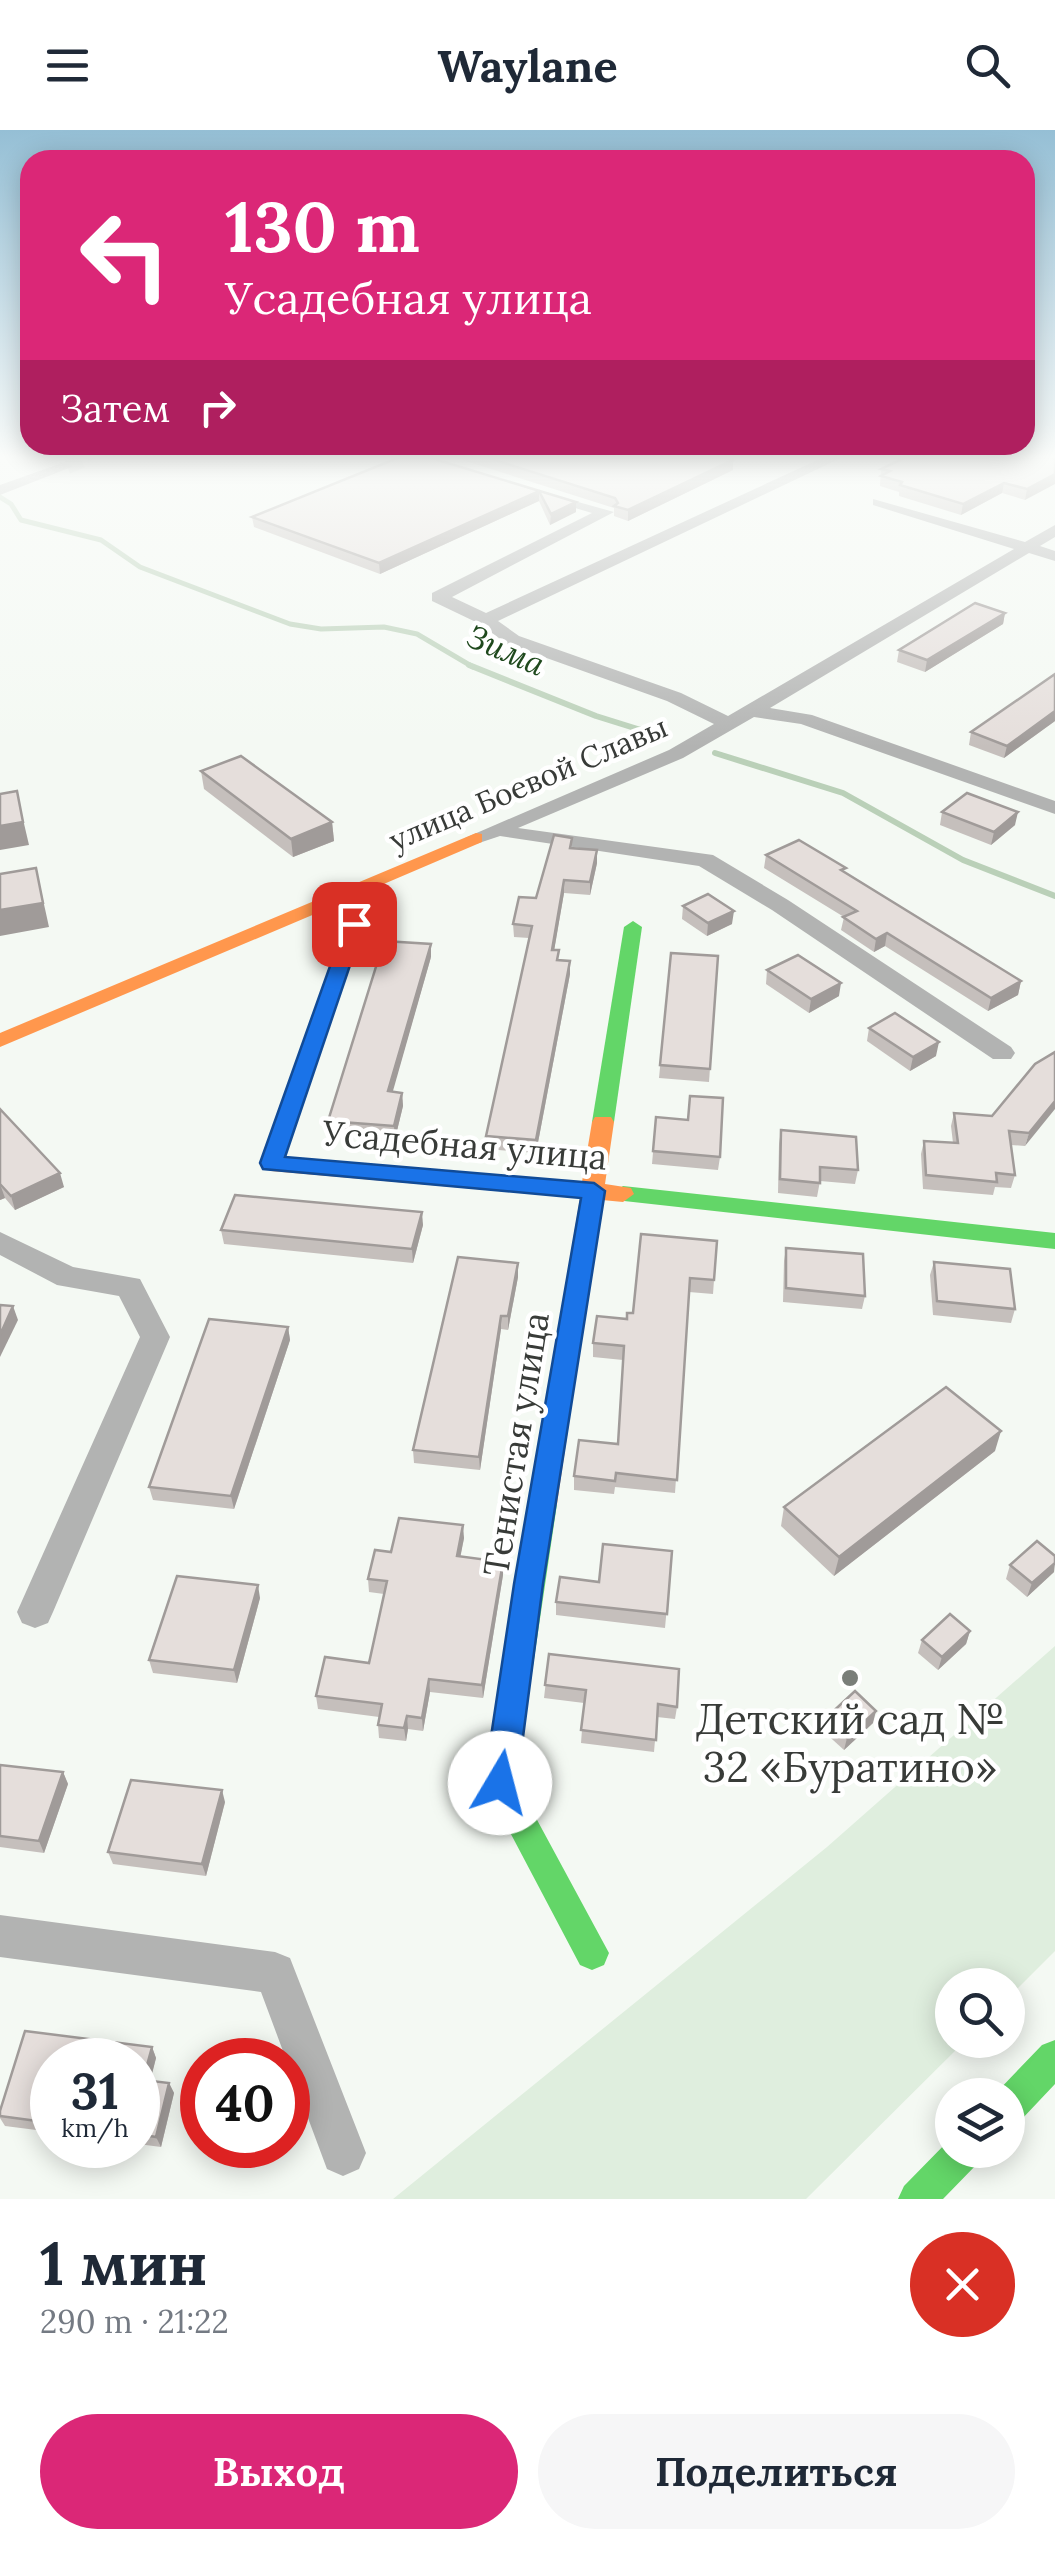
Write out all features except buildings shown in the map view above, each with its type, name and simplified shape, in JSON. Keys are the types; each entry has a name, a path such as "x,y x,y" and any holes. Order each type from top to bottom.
{"street":[{"path":"523,554 438,596 486,620 513,640 674,697 730,724"},
{"path":"486,620 629,554"},
{"name":"улица Боевой Славы","path":"0,1041 676,754 1021,554"},
{"path":"752,712 805,719 1055,808"},
{"path":"502,829 513,834 705,860 1002,1054"},
{"name":"Усадебная улица","path":"340,898 350,906 354,924 271,1163 594,1191 1055,1241"},
{"name":"Тенистая улица","path":"592,1953 500,1783 633,926"},
{"path":"0,1242 67,1277 130,1286 156,1337 36,1612"},
{"path":"0,1936 274,1973 343,2153"},
{"path":"1025,2089 1055,2058"},
{"path":"917,2199 947,2168"}],"green space":[{"path":"1055,1646 1055,1951 1025,1981 1025,1968 935,1968 935,2058 948,2058 806,2199 393,2199 827,1847"}],"waterway":[{"name":"Зима","path":"121,554 140,567 290,624 321,629 384,627 417,634 471,666"},
{"name":"Зима","path":"471,666 596,716 660,736"},
{"name":"Зима","path":"715,753 843,793 963,860 1055,896"}],"traffic: fast":[{"path":"603,1122 633,927"},
{"path":"623,1194 1055,1241"},
{"path":"543,1504 500,1783 592,1953"},
{"path":"1025,2089 1055,2058"},
{"path":"917,2199 947,2168"}],"traffic: slow":[{"path":"0,1041 476,838"},
{"path":"339,898 350,906 354,924 271,1163 623,1194"},
{"path":"543,1504 603,1122"}],"place":[{"name":"Детский сад № 32 «Буратино»","path":"850,1678"}],"route":[{"path":"354,924 271,1163 594,1191 528,1584 500,1783"}]}
